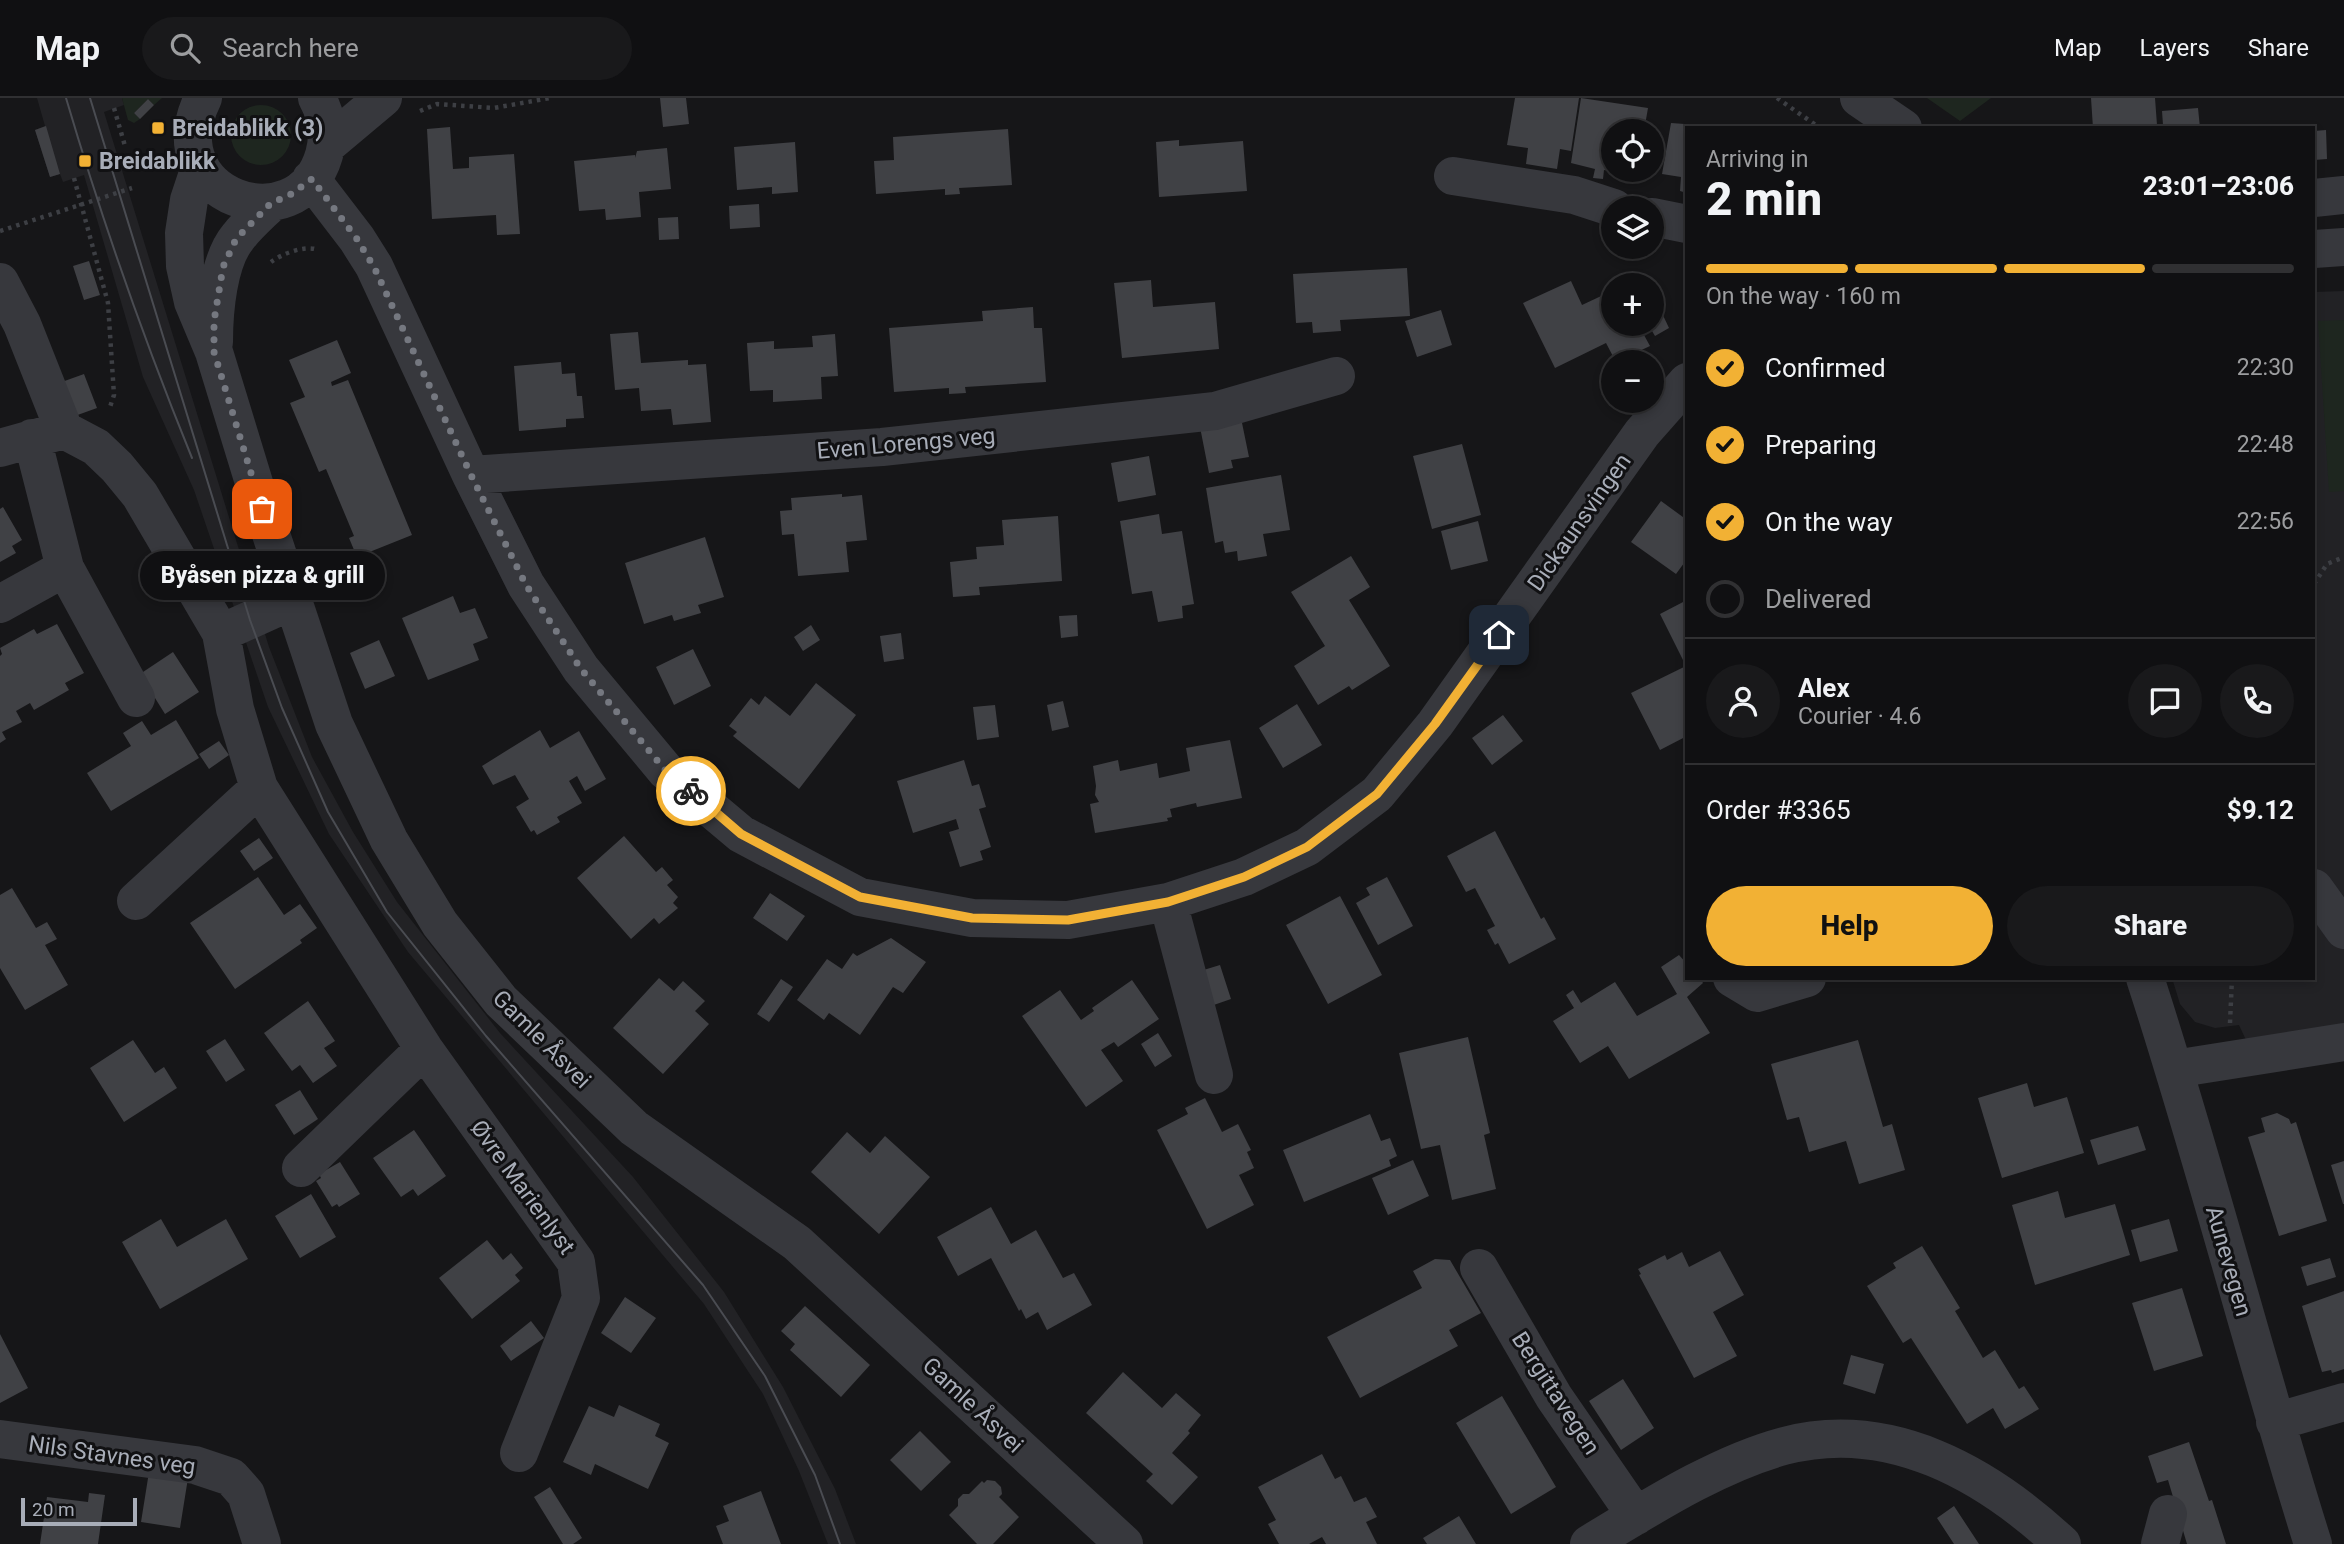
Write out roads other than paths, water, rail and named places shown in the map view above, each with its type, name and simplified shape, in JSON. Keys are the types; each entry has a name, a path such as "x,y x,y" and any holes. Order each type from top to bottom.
{"street":[{"path":"203,98 196,112 192,131 200,167 211,182 240,200 272,202"},
{"path":"312,179 322,164 327,145 328,127 317,98"},
{"path":"1859,98 1900,126"},
{"path":"327,145 398,106"},
{"name":"Gamle Åsvei","path":"200,167 189,200 184,233 185,266 193,302 214,352 292,601 334,724 389,840 440,924 501,1001 634,1128 797,1243 1124,1544"},
{"path":"1453,176 1574,195 1601,204"},
{"name":"Gamle Åsvei","path":"214,352 214,321 223,267 236,239 272,202 287,197 312,179"},
{"name":"Dickaunsvingen","path":"312,179 357,239 374,267 471,475 526,585 581,669 666,771 741,834 860,897 972,918 1068,920 1168,902 1244,877 1307,847 1377,794 1435,724 1642,433 1685,384"},
{"path":"2315,198 2344,195"},
{"path":"1664,219 1685,224"},
{"path":"2315,249 2344,247"},
{"path":"0,282 22,324 48,441 65,568 136,698"},
{"name":"Even Lorengs veg","path":"471,475 882,447 1215,411 1336,376"},
{"name":"Øvre Marienlyst","path":"48,441 117,467 140,495 221,634 235,709 259,788 424,1049 576,1262 581,1298 519,1452"},
{"path":"0,604 65,568"},
{"path":"221,634 292,601"},
{"path":"136,901 259,788"},
{"path":"2315,889 2344,930"},
{"path":"1168,902 1214,1075"},
{"path":"1735,980 1757,993 1800,980"},
{"name":"Aunevegen","path":"2146,980 2313,1544"},
{"path":"2174,1069 2344,1042"},
{"path":"301,1168 424,1049"},
{"name":"Bergittavegen","path":"1479,1268 1554,1397 1636,1516"},
{"path":"2275,1422 2344,1402"},
{"name":"Nils Stavnes veg","path":"0,1439 195,1465 231,1477 246,1494 262,1544"},
{"path":"1589,1544 1674,1494 1736,1464 1784,1446 1822,1439 1870,1439 1919,1451 1959,1468 2004,1496 2062,1544"}],"tram line":[{"path":"66,98 124,280 192,458"},
{"path":"90,98 250,620 282,708 328,812 387,912 486,1036 703,1285 765,1376 815,1475 840,1544"}],"place":[{"name":"Breidablikk (3)","path":"158,128"},
{"name":"Breidablikk","path":"85,161"},
{"name":"Byåsen pizza & grill","path":"262,509"}]}
